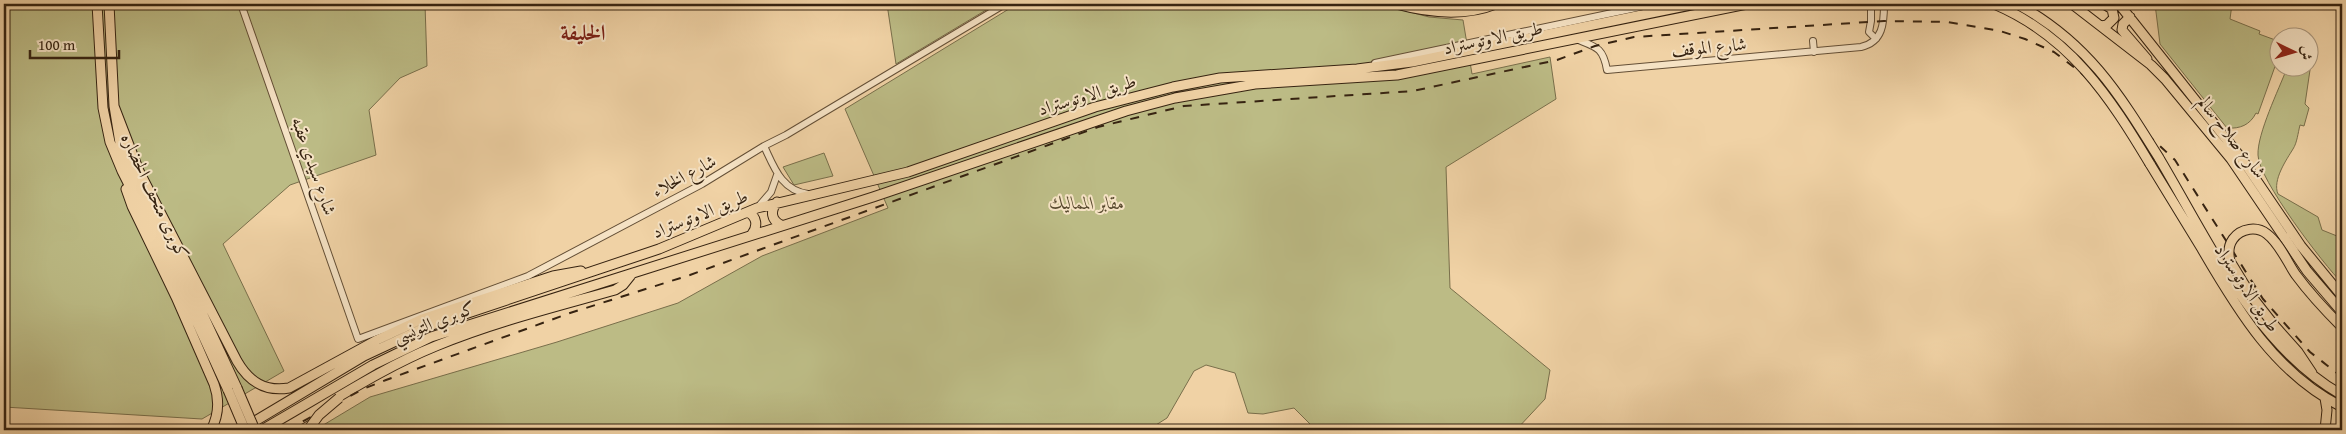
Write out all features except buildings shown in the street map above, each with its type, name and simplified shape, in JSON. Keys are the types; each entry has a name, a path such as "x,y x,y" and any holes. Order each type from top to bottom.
{"highway":[{"name":"كوبرى متحف الحضاره","path":"97,4 103,108 110,142 122,172 183,292 245,430"},
{"name":"كوبرى متحف الحضاره","path":"109,4 114,106 120,143 134,177 191,289 256,430"},
{"path":"1396,4 1451,13 1476,11 1496,4"},
{"name":"طريق الاوتوستراد","path":"593,270 659,249 757,208 809,194 866,184 908,172 1095,107 1173,87 1220,78 1357,69 1412,62 1695,4"},
{"name":"طريق الاوتوستراد","path":"631,274 873,197 1118,114 1183,96 1255,84 1397,74 1747,4"},
{"name":"طريق الاوتوستراد","path":"1994,4 2040,30 2072,54 2102,90 2150,164 2226,291 2246,319 2283,365 2325,398 2342,407"},
{"name":"طريق الاوتوستراد","path":"2016,4 2044,20 2083,51 2119,95 2243,298 2276,341 2316,379 2342,395"},
{"name":"شارع صلاح سالم","path":"2072,4 2151,65 2231,159 2307,272 2342,312"},
{"path":"2101,26 2108,25 2114,18 2112,10 2104,4"},
{"name":"شارع صلاح سالم","path":"2119,4 2242,159 2307,254 2342,296"},
{"path":"2130,17 2122,24 2122,30 2142,51 2151,65"},
{"path":"114,106 139,171 232,352 247,376 262,387 289,388 377,340 422,319 553,276 593,270"},
{"path":"122,172 132,206 176,297 218,393 218,412 211,430"},
{"path":"777,202 773,208 772,215 775,221 781,225"},
{"path":"748,212 754,217 756,223 752,234"},
{"path":"2316,379 2298,352 2252,297 2230,260 2228,254 2231,241 2235,236 2247,229 2254,229 2267,234 2306,287 2342,327"},
{"name":"كوبري التونسي","path":"240,430 364,356 406,336 593,270"},
{"path":"282,430 401,362 436,346 531,314 615,290 623,285 631,274"},
{"name":"كوبري التونسي","path":"262,430 411,345 448,331 631,274"},
{"path":"308,430 319,415 339,398"},
{"path":"2325,398 2327,410 2325,430"},
{"path":"2339,430 2342,426"}],"street":[{"name":"شارع سيدي عقبه","path":"241,4 358,338"},
{"name":"شارع الخلاء","path":"358,338 528,276 720,175 764,146 786,135 1005,4"},
{"path":"1357,69 1400,57 1655,4"},
{"path":"1871,4 1869,32 1876,39 1882,30 1884,4"},
{"name":"شارع الموقف","path":"1572,38 1599,49 1603,53 1607,70 1861,48 1876,39"},
{"path":"1813,41 1814,52"},
{"path":"764,146 777,175 794,190 809,194"},
{"path":"757,208 771,192 777,175"}],"green space":[{"path":"4,4 425,4 427,66 400,78 369,110 376,155 290,185 223,244 284,371 202,419 4,407"},
{"path":"887,4 996,4 896,64"},
{"name":"مقابر المماليك","path":"1017,4 1379,4 1429,17 1463,20 1472,74 1550,57 1556,99 1446,167 1450,288 1550,370 1545,399 1516,430 1316,430 1294,408 1263,414 1248,413 1235,373 1206,365 1194,371 1167,418 1148,430 315,430 370,397 557,342 678,303 762,256 888,208 845,109"},
{"path":"2155,4 2232,4 2230,19 2260,31 2259,34 2268,37 2268,78 2271,78 2258,114 2256,113 2248,123 2240,127 2227,128 2160,44"},
{"path":"2283,78 2309,78 2305,104 2309,108 2304,126 2300,125 2294,147 2279,176 2277,188 2278,194 2318,217 2322,230 2342,238 2342,283 2321,259 2293,221 2261,167 2258,155 2259,146 2269,112"},
{"path":"824,153 833,176 794,185 783,167"}],"railway":[{"path":"287,430 363,389 386,380 570,313 690,275 1098,127 1184,106 1413,91 1557,60 1595,46 1634,37 1884,21 1948,22 2000,31 2025,39 2054,52 2079,71 2175,160 2263,299 2310,352 2342,377"}],"district":[{"name":"الخليفة","path":"583,32"}]}
